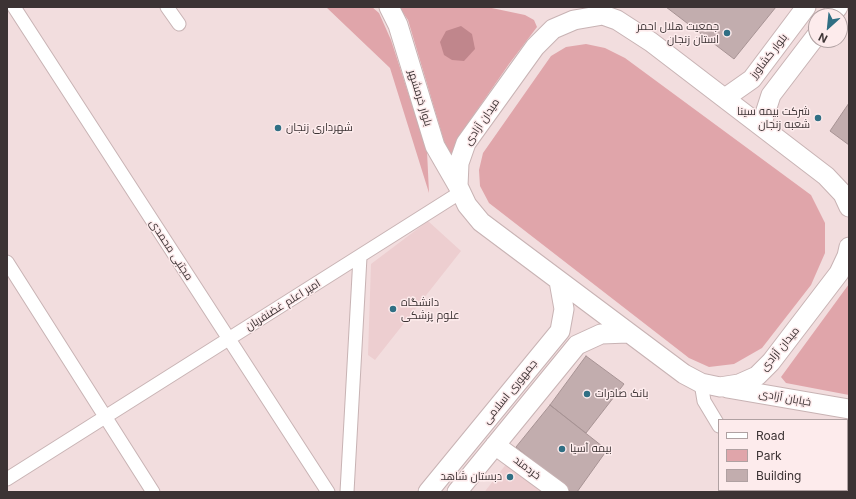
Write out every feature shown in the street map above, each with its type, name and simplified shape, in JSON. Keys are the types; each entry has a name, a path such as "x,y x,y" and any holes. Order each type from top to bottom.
{"main road":[{"name":"بلوار خرمشهر","path":"389,7 398,25 435,146 459,189"},
{"path":"575,7 617,20 651,42 826,176 843,194 849,207"},
{"name":"بلوار کشاورز","path":"725,98 752,79 806,7"},
{"name":"میدان آزادی","path":"603,15 574,20 553,29 535,47 466,143 459,163 459,189 467,205 480,222 684,374 701,383 720,387 740,384 751,379 757,376 771,362 839,273 847,256 849,247"},
{"path":"761,126 771,95 808,46"},
{"path":"752,79 756,88 763,93 771,95"},
{"name":"جمهوری اسلامی","path":"428,492 560,331 564,309 559,281"},
{"name":"جمهوری اسلامی","path":"457,492 578,345 601,334 628,333"},
{"name":"خیابان آزادی","path":"720,387 849,409"},
{"name":"خردمند","path":"495,445 559,492"}],"street":[{"name":"مجتبی محمدی","path":"14,7 328,492"},
{"path":"167,7 179,24"},
{"name":"امیر اعلم غضنفریان","path":"7,479 360,257 459,189"},
{"path":"347,492 360,257"},
{"path":"7,262 153,492"},
{"path":"701,383 704,401 718,424"}],"shaded area":[{"path":"461,26 472,34 475,49 464,61 452,60 444,55 440,42 446,31"},
{"name":"دانشگاه علوم پزشکی","path":"428,221 461,251 375,360 368,355 371,264"},
{"name":"دبستان شاهد","path":"507,463 544,492 485,492"}],"green space":[{"path":"326,7 372,7 379,13 391,40 427,151 429,193 390,68"},
{"path":"399,7 487,7 525,15 534,20 537,27 509,64 459,136 452,160 444,141 408,20"},
{"path":"586,44 605,48 625,58 811,195 825,223 825,253 811,285 762,348 734,364 709,367 689,358 489,203 480,186 479,170 483,153 551,56 566,47"},
{"path":"849,284 849,395 786,383 781,377"}],"building":[{"name":"جمعیت هلال احمر استان زنجان","path":"666,7 776,7 734,59"},
{"path":"849,103 849,145 830,131"},
{"name":"بانک صادرات","path":"586,356 624,384 586,433 550,405"},
{"name":"بیمه آسیا","path":"550,405 607,450 577,492 571,492 516,447"}],"place":[{"name":"جمعیت هلال احمر استان زنجان","path":"727,33"},
{"name":"شرکت بیمه سینا شعبه زنجان","path":"818,118"},
{"name":"شهرداری زنجان","path":"278,128"},
{"name":"دانشگاه علوم پزشکی","path":"393,309"},
{"name":"بانک صادرات","path":"587,394"},
{"name":"بیمه آسیا","path":"562,449"},
{"name":"دبستان شاهد","path":"510,477"}]}
